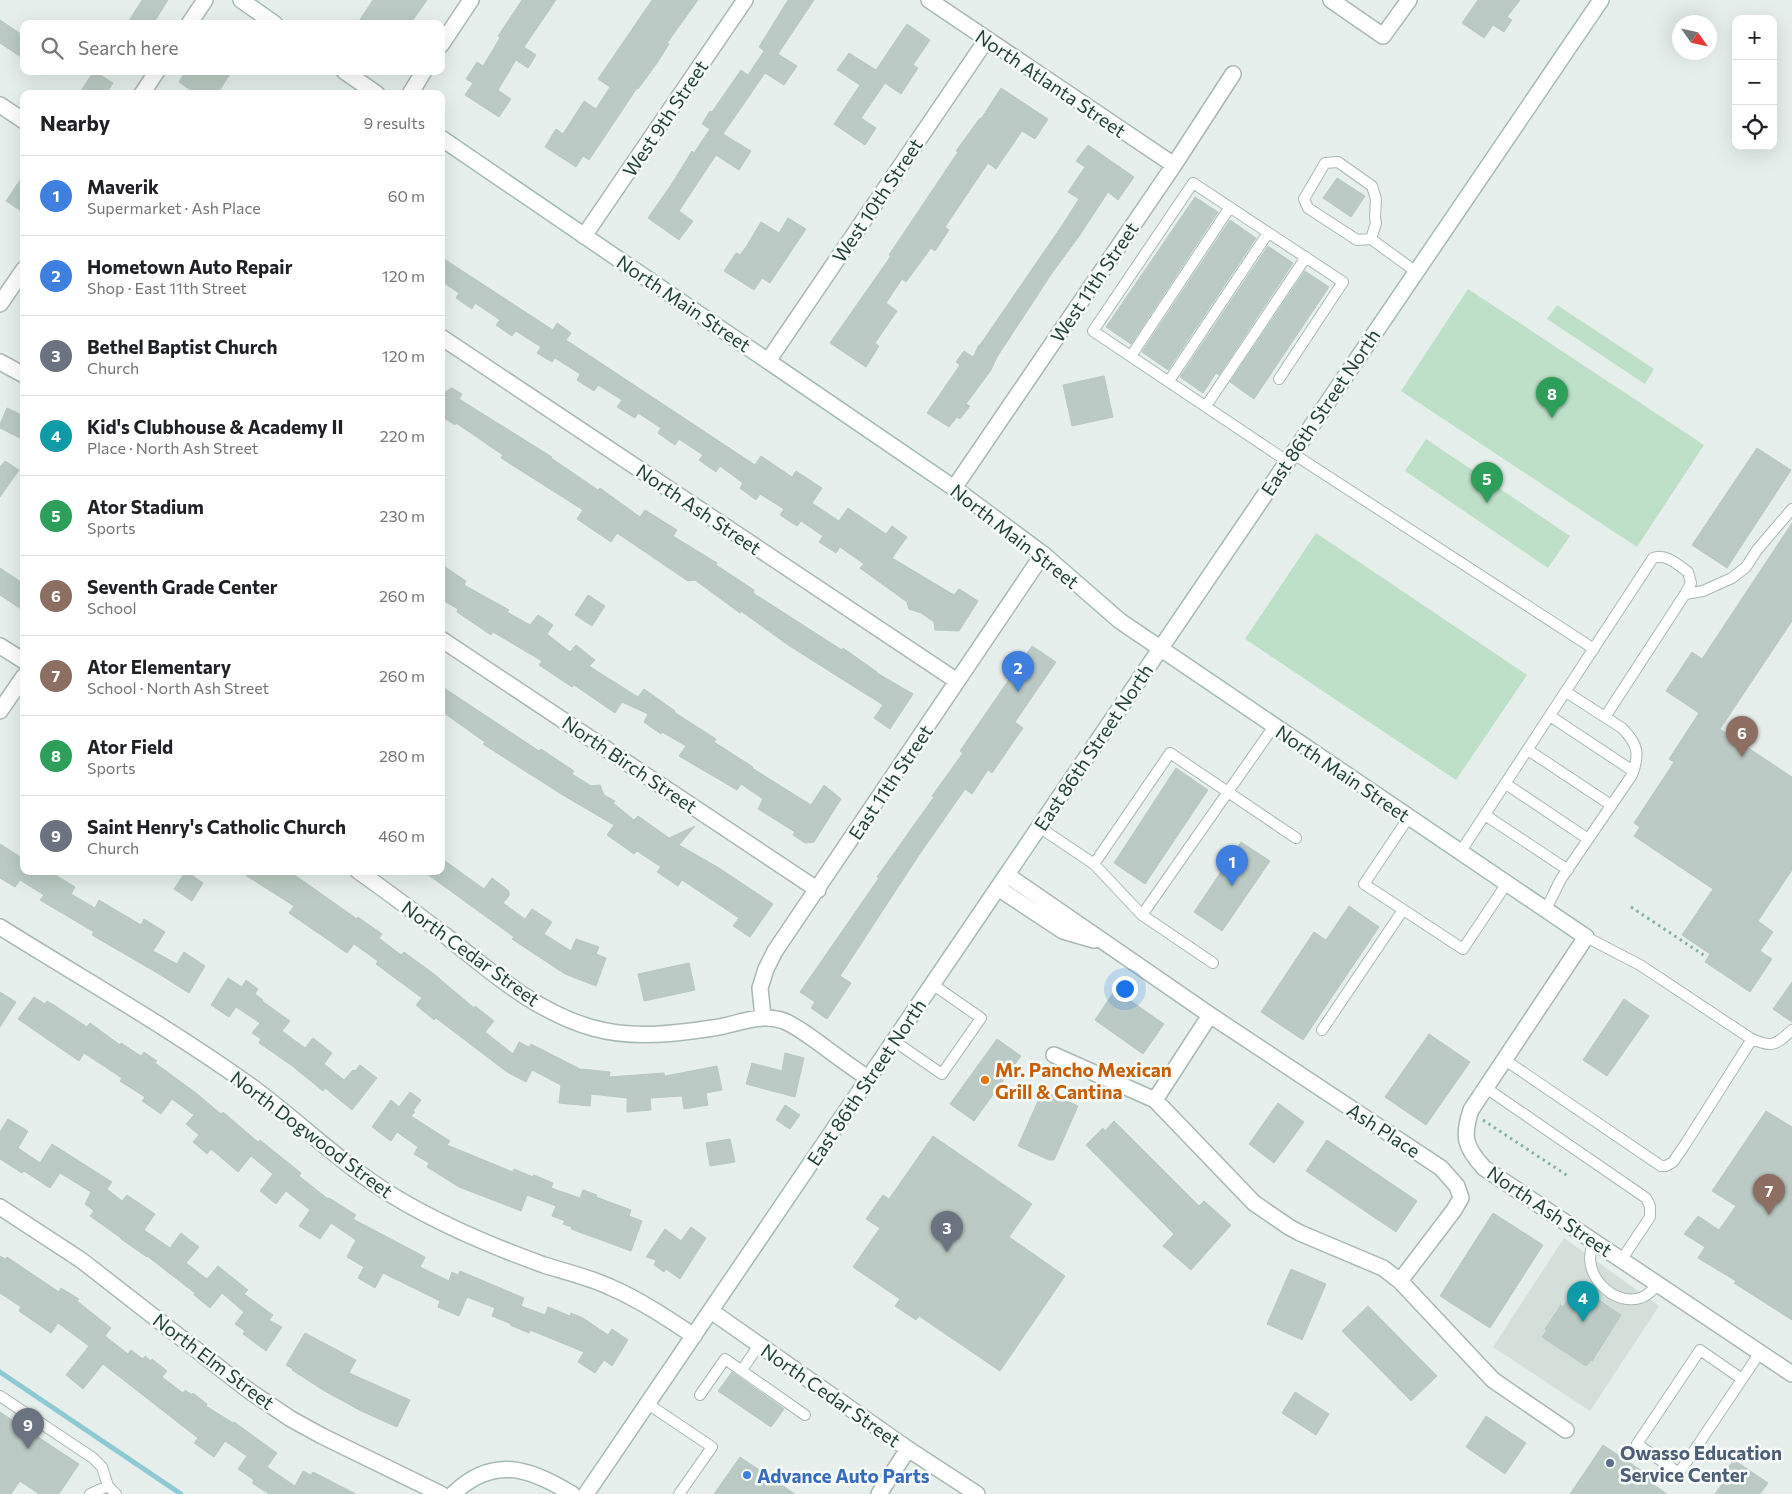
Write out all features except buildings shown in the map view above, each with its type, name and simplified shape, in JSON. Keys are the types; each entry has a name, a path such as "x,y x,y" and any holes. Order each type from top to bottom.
{"street":[{"path":"192,20 204,0"},
{"path":"240,0 269,20"},
{"path":"445,39 471,0"},
{"name":"West 9th Street","path":"584,236 745,0"},
{"name":"North Atlanta Street","path":"929,0 1174,165"},
{"path":"1332,0 1384,36 1409,0"},
{"name":"East 86th Street North","path":"586,1494 1601,0"},
{"name":"West 10th Street","path":"768,361 987,40"},
{"name":"West 11th Street","path":"954,488 1174,165 1233,74"},
{"path":"145,90 154,75"},
{"path":"350,75 371,90"},
{"path":"412,90 422,75"},
{"path":"0,104 20,117"},
{"name":"North Main Street","path":"445,141 954,488 1043,554 1120,621 1586,937"},
{"path":"0,304 20,275"},
{"name":"North Ash Street","path":"445,339 957,681"},
{"path":"0,362 20,372"},
{"name":"East 11th Street","path":"763,1017 760,988 766,969 775,951 818,890 1043,554"},
{"name":"North Birch Street","path":"445,642 818,890"},
{"path":"0,646 20,659"},
{"path":"0,711 20,682"},
{"name":"North Cedar Street","path":"364,875 418,914 511,987 541,1006 587,1026 629,1034 660,1034 715,1028 763,1017 783,1020 868,1078"},
{"name":"Ash Place","path":"1007,875 1210,1015 1441,1168 1457,1186 1461,1198 1400,1281"},
{"name":"Ash Place","path":"998,888 1062,931 1109,945"},
{"name":"North Dogwood Street","path":"0,927 197,1048 273,1103 373,1184 400,1200 433,1219 494,1247 609,1286 653,1309 694,1336"},
{"name":"North Ash Street","path":"1586,937 1471,1110 1465,1126 1465,1138 1468,1149 1484,1168 1792,1374"},
{"path":"1155,1100 1210,1015"},
{"path":"1054,1055 1155,1100 1254,1204 1289,1228 1383,1268 1400,1281 1493,1380 1566,1430"},
{"name":"North Elm Street","path":"0,1207 81,1260 248,1390 291,1419 329,1440 441,1494"},
{"name":"North Cedar Street","path":"711,1311 908,1449 977,1494"},
{"path":"879,1494 908,1449"},
{"path":"453,1494 465,1482 482,1473 499,1469 514,1469 546,1478 572,1494"}],"lane":[{"path":"1371,239 1376,223 1376,199 1372,186 1338,162 1325,163 1304,199 1308,208 1357,240 1371,239 1415,272"},
{"path":"1279,379 1343,282 1193,183 1094,331 1206,406 1594,649"},
{"path":"1131,356 1230,207"},
{"path":"1169,381 1268,233"},
{"path":"1206,406 1306,258"},
{"path":"1686,594 1703,591 1732,578 1746,568 1757,550 1792,509"},
{"path":"1460,852 1653,558 1658,556 1665,557 1688,572 1691,582 1686,594 1605,717"},
{"path":"1546,910 1568,870 1633,771 1637,755 1635,745 1630,736 1622,728 1566,692"},
{"path":"1550,716 1633,771"},
{"path":"1142,915 1274,726"},
{"path":"1528,750 1611,805"},
{"path":"1094,864 1170,753 1296,838"},
{"path":"1506,784 1588,839"},
{"path":"1485,815 1568,870"},
{"path":"1409,817 1364,884 1463,949 1507,883"},
{"path":"1039,828 1094,864 1142,915 1213,963"},
{"path":"1322,1030 1403,910"},
{"path":"1586,937 1640,966 1752,1039 1769,1046 1780,1042 1792,1030"},
{"path":"894,1041 942,1074 981,1018 932,984"},
{"path":"1505,1060 1626,1143 1661,1166 1666,1166 1673,1162 1686,1143 1752,1039"},
{"path":"1486,1088 1646,1198 1650,1206 1650,1217 1622,1259"},
{"path":"1593,1240 1590,1260 1595,1278 1606,1290 1621,1298 1639,1299 1647,1295 1659,1284"},
{"path":"742,1370 759,1345"},
{"path":"1742,1379 1700,1350 1637,1444 1679,1473 1742,1379 1760,1352"},
{"path":"700,1395 725,1359 804,1415"},
{"path":"0,1396 93,1458 102,1467 108,1486 116,1494"},
{"path":"648,1404 712,1447 679,1494"},
{"path":"90,1494 108,1486"}],"path":[{"path":"1630,907 1705,956"},
{"path":"1483,1120 1568,1176"}],"shaded area":[{"path":"1564,1238 1659,1306 1590,1411 1493,1347"}],"green space":[{"path":"1468,289 1704,445 1637,547 1401,391"},
{"path":"1557,305 1654,369 1645,384 1547,319"},
{"path":"1426,439 1570,536 1548,568 1405,471"},
{"path":"1316,533 1527,675 1456,780 1245,639"}],"waterway":[{"path":"0,1372 181,1494"}],"place":[{"name":"Ator Field","path":"1552,418"},
{"name":"Ator Stadium","path":"1487,503"},
{"name":"Hometown Auto Repair","path":"1018,692"},
{"name":"Seventh Grade Center","path":"1742,757"},
{"name":"Maverik","path":"1232,886"},
{"name":"Mr. Pancho Mexican Grill & Cantina","path":"985,1080"},
{"name":"Ator Elementary","path":"1769,1215"},
{"name":"Bethel Baptist Church","path":"947,1252"},
{"name":"Kid's Clubhouse & Academy II","path":"1583,1322"},
{"name":"Saint Henry's Catholic Church","path":"28,1449"},
{"name":"Owasso Education Service Center","path":"1610,1463"},
{"name":"Advance Auto Parts","path":"747,1475"}]}
